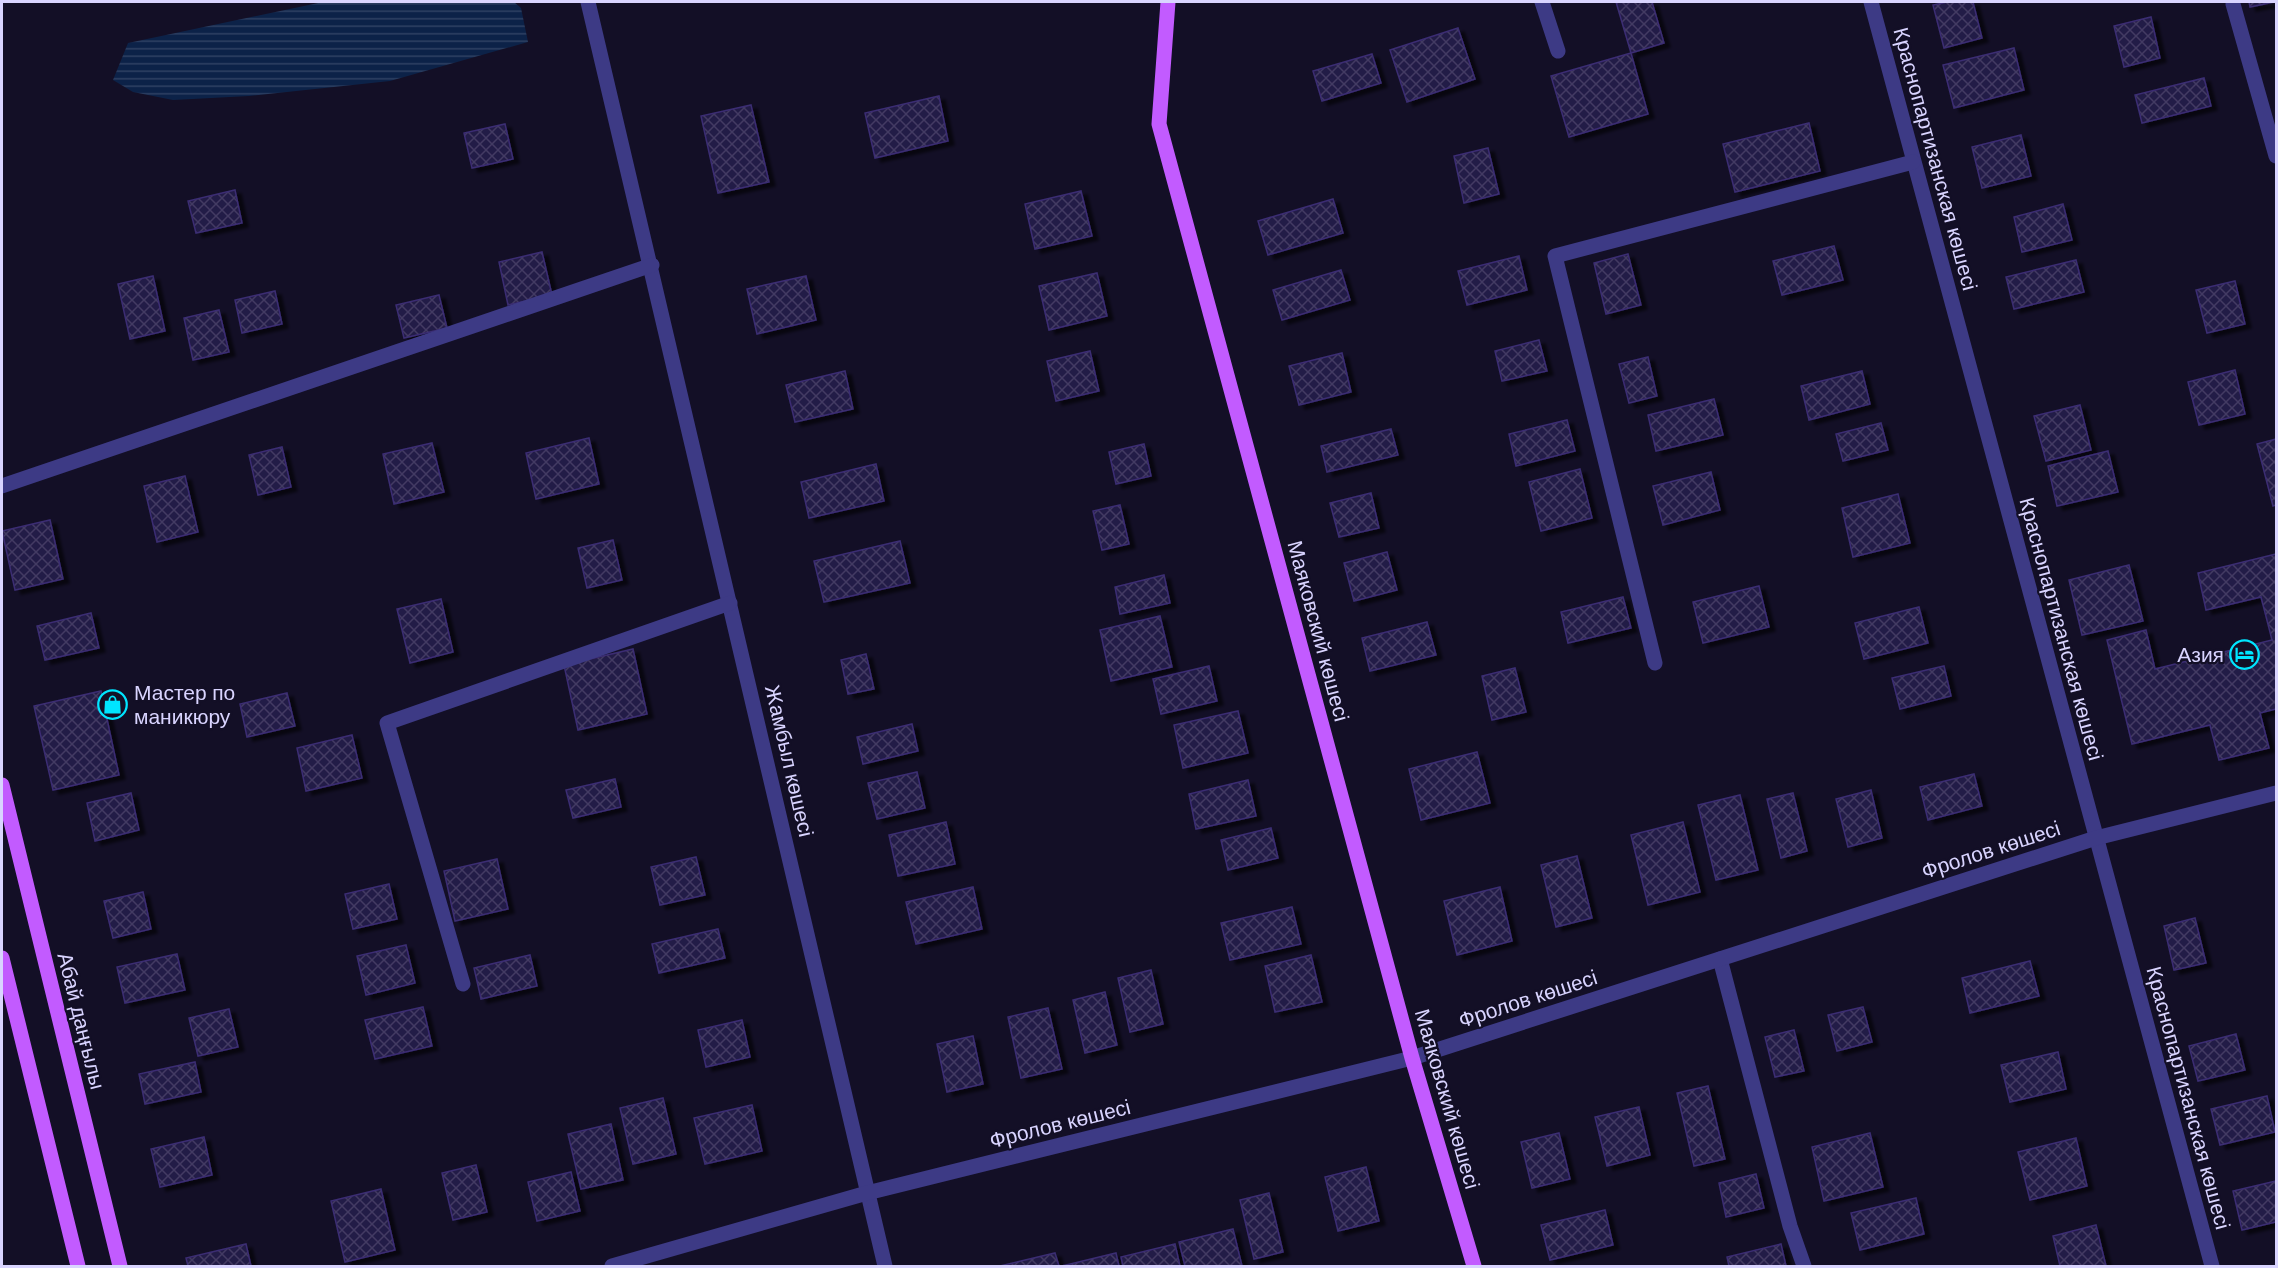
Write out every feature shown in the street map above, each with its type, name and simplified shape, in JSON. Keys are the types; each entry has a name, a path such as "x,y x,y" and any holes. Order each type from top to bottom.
{"main road":[{"name":"Маяковский көшесі","path":"1168,2 1159,124 1412,1058 1474,1266"},
{"name":"Абай даңғылы","path":"2,785 120,1266"},
{"path":"2,958 78,1266"}],"street":[{"name":"Жамбыл көшесі","path":"588,2 652,266 885,1266"},
{"path":"1542,2 1558,51"},
{"name":"Краснопартизанская көшесі","path":"1871,2 2212,1266"},
{"path":"2233,4 2277,156"},
{"path":"1655,663 1555,256 1913,162"},
{"path":"2,486 652,266"},
{"path":"463,984 387,723 730,603"},
{"name":"Фролов көшесі","path":"612,1266 867,1193 1412,1058 2096,838 2277,793"},
{"path":"1720,959 1790,1226 1804,1266"}],"water":[{"path":"323,2 514,2 521,8 528,42 390,81 249,96 173,100 133,92 113,80 128,43"}],"building":[{"path":"1616,2 1652,2 1664,43 1631,53"},
{"path":"1947,2 1973,2 1982,38 1944,48 1933,5"},
{"path":"2249,2 2274,2 2250,7"},
{"path":"2151,17 2160,58 2124,67 2114,26"},
{"path":"1458,28 1475,79 1407,102 1390,50"},
{"path":"2014,48 2024,90 1954,108 1943,65"},
{"path":"1631,53 1648,114 1569,137 1551,76"},
{"path":"1372,54 1381,83 1322,101 1313,71"},
{"path":"2204,78 2211,106 2142,123 2135,95"},
{"path":"939,96 948,141 875,158 865,113"},
{"path":"751,105 769,182 718,193 701,116"},
{"path":"1809,123 1820,171 1735,192 1723,144"},
{"path":"505,124 513,159 472,168 464,133"},
{"path":"2021,135 2031,176 1982,188 1972,147"},
{"path":"1488,148 1499,194 1464,203 1454,156"},
{"path":"235,190 242,223 196,233 188,201"},
{"path":"1081,191 1092,236 1035,249 1025,204"},
{"path":"1333,199 1343,233 1268,255 1258,221"},
{"path":"2063,204 2072,240 2022,252 2014,217"},
{"path":"1834,246 1843,280 1782,295 1773,261"},
{"path":"542,252 552,295 508,305 499,262"},
{"path":"1628,254 1641,305 1606,314 1594,263"},
{"path":"1519,256 1527,290 1467,305 1458,271"},
{"path":"2076,260 2084,292 2014,309 2006,277"},
{"path":"1341,270 1350,300 1282,320 1273,290"},
{"path":"1097,273 1107,316 1049,330 1039,286"},
{"path":"153,276 165,331 130,339 118,284"},
{"path":"806,276 816,320 757,334 747,289"},
{"path":"2235,281 2245,324 2207,333 2196,290"},
{"path":"275,291 282,324 242,333 235,300"},
{"path":"439,295 447,328 404,338 396,305"},
{"path":"219,310 229,352 193,360 184,318"},
{"path":"1539,340 1547,371 1502,381 1495,351"},
{"path":"1090,351 1099,391 1056,401 1047,361"},
{"path":"1342,353 1351,392 1299,405 1289,366"},
{"path":"1648,357 1657,396 1629,403 1619,364"},
{"path":"2235,370 2245,414 2199,425 2188,382"},
{"path":"845,371 853,409 795,422 786,385"},
{"path":"1862,371 1870,404 1809,420 1801,386"},
{"path":"1714,399 1723,435 1656,451 1648,415"},
{"path":"2080,405 2091,450 2046,461 2034,416"},
{"path":"1567,420 1575,451 1516,466 1509,434"},
{"path":"1881,423 1888,450 1843,461 1836,434"},
{"path":"1391,429 1398,455 1327,472 1321,446"},
{"path":"589,438 599,484 536,499 526,453"},
{"path":"2276,439 2276,505 2273,506 2257,444"},
{"path":"432,443 444,492 394,504 383,454"},
{"path":"1144,444 1151,476 1116,484 1109,452"},
{"path":"282,447 291,487 258,495 249,455"},
{"path":"2108,451 2118,492 2057,506 2048,466"},
{"path":"876,464 884,501 809,518 801,482"},
{"path":"1580,469 1592,518 1541,531 1529,482"},
{"path":"1711,472 1720,510 1663,525 1653,486"},
{"path":"185,476 198,532 157,542 144,486"},
{"path":"1371,493 1379,528 1339,537 1330,503"},
{"path":"1898,494 1910,543 1853,557 1842,508"},
{"path":"1120,505 1129,544 1102,550 1093,511"},
{"path":"50,520 63,579 15,590 2,531"},
{"path":"613,540 622,580 587,588 578,548"},
{"path":"900,541 910,583 824,602 814,561"},
{"path":"1387,552 1397,590 1354,601 1344,563"},
{"name":"Азия","path":"2276,554 2276,709 2260,713 2269,748 2219,760 2210,725 2132,744 2107,640 2146,630 2155,669 2272,640 2261,597 2206,610 2198,573"},
{"path":"2129,565 2143,621 2082,635 2069,580"},
{"path":"1164,575 1170,603 1120,614 1115,587"},
{"path":"1759,586 1769,627 1703,643 1693,602"},
{"path":"1623,597 1631,628 1568,643 1561,612"},
{"path":"441,599 453,652 410,663 397,609"},
{"path":"1919,607 1928,643 1864,659 1855,623"},
{"path":"91,613 99,648 45,660 37,626"},
{"path":"1160,616 1172,667 1111,681 1100,630"},
{"path":"1427,622 1436,655 1370,671 1362,638"},
{"path":"633,649 647,714 578,730 564,665"},
{"path":"866,654 874,689 848,694 841,660"},
{"path":"1209,666 1217,701 1161,714 1153,679"},
{"path":"1944,666 1951,696 1900,709 1892,678"},
{"path":"1515,668 1526,712 1492,720 1482,676"},
{"path":"101,691 119,775 53,790 34,706"},
{"path":"287,693 295,726 247,737 240,704"},
{"path":"1238,711 1248,753 1183,768 1174,725"},
{"path":"912,724 918,751 863,764 857,737"},
{"path":"352,735 362,778 306,791 297,748"},
{"path":"1477,752 1490,803 1421,820 1409,769"},
{"path":"917,772 925,808 877,819 868,783"},
{"path":"1974,774 1982,806 1928,820 1920,787"},
{"path":"615,779 621,807 573,818 566,790"},
{"path":"1248,780 1256,816 1196,829 1189,794"},
{"path":"1871,790 1882,838 1848,847 1836,799"},
{"path":"131,793 139,830 95,841 87,803"},
{"path":"1793,793 1807,851 1781,858 1767,799"},
{"path":"1740,795 1758,870 1716,880 1698,805"},
{"path":"946,822 955,864 898,876 889,835"},
{"path":"1683,822 1700,892 1648,905 1631,835"},
{"path":"1271,828 1278,858 1228,870 1221,840"},
{"path":"1577,856 1592,918 1556,927 1541,865"},
{"path":"696,857 705,895 660,905 651,867"},
{"path":"497,859 508,909 455,921 444,871"},
{"path":"389,884 397,919 353,929 345,894"},
{"path":"973,887 982,929 916,944 906,902"},
{"path":"1500,887 1512,941 1457,955 1444,901"},
{"path":"143,892 151,929 113,938 104,901"},
{"path":"1292,907 1301,944 1230,960 1221,923"},
{"path":"2195,918 2206,963 2174,970 2164,926"},
{"path":"718,929 725,958 659,973 652,944"},
{"path":"406,945 415,983 366,995 357,956"},
{"path":"177,954 185,990 125,1003 117,967"},
{"path":"530,955 537,986 481,999 474,968"},
{"path":"1311,955 1322,1002 1275,1012 1265,966"},
{"path":"2030,961 2039,996 1970,1013 1962,978"},
{"path":"1151,970 1163,1024 1130,1032 1118,978"},
{"path":"1105,992 1117,1045 1085,1053 1073,1000"},
{"path":"423,1007 432,1046 375,1059 365,1020"},
{"path":"1863,1007 1872,1042 1837,1051 1828,1015"},
{"path":"1048,1008 1062,1069 1021,1078 1008,1017"},
{"path":"229,1009 238,1047 198,1056 189,1018"},
{"path":"742,1020 750,1057 706,1067 698,1030"},
{"path":"1794,1030 1804,1071 1775,1077 1765,1037"},
{"path":"2236,1034 2245,1070 2198,1081 2189,1046"},
{"path":"973,1036 983,1084 947,1092 937,1044"},
{"path":"2058,1052 2066,1089 2010,1102 2001,1065"},
{"path":"195,1062 201,1092 145,1104 139,1074"},
{"path":"1708,1086 1725,1159 1694,1166 1677,1093"},
{"path":"2267,1096 2275,1132 2220,1145 2211,1109"},
{"path":"663,1098 676,1154 633,1164 620,1108"},
{"path":"752,1105 762,1151 705,1164 694,1118"},
{"path":"1639,1107 1650,1155 1607,1166 1595,1117"},
{"path":"611,1124 623,1180 581,1189 568,1134"},
{"path":"1559,1133 1570,1179 1532,1188 1521,1142"},
{"path":"1870,1133 1883,1187 1824,1201 1812,1147"},
{"path":"204,1137 212,1175 160,1187 151,1149"},
{"path":"2076,1138 2087,1186 2030,1200 2018,1152"},
{"path":"476,1165 487,1212 453,1220 442,1173"},
{"path":"1366,1167 1379,1221 1338,1231 1325,1177"},
{"path":"571,1172 580,1211 537,1221 528,1182"},
{"path":"1756,1174 1764,1208 1726,1217 1719,1183"},
{"path":"2276,1181 2276,1222 2242,1230 2233,1191"},
{"path":"381,1189 395,1250 345,1262 331,1201"},
{"path":"1269,1193 1283,1252 1254,1259 1240,1200"},
{"path":"1916,1198 1924,1234 1860,1250 1851,1213"},
{"path":"1605,1210 1613,1245 1550,1260 1541,1225"},
{"path":"2096,1225 2106,1266 2060,1266 2053,1236"},
{"path":"1233,1229 1242,1266 1185,1266 1179,1242"},
{"path":"246,1244 251,1266 188,1266 186,1258"},
{"path":"1175,1244 1180,1266 1123,1266 1121,1257"},
{"path":"1781,1244 1786,1266 1729,1266 1727,1257"},
{"path":"1055,1253 1059,1266 1000,1266"},
{"path":"1116,1253 1119,1266 1062,1266"}],"place":[{"name":"Азия","path":"2245,655"},
{"name":"Мастер по маникюру","path":"113,705"}]}
